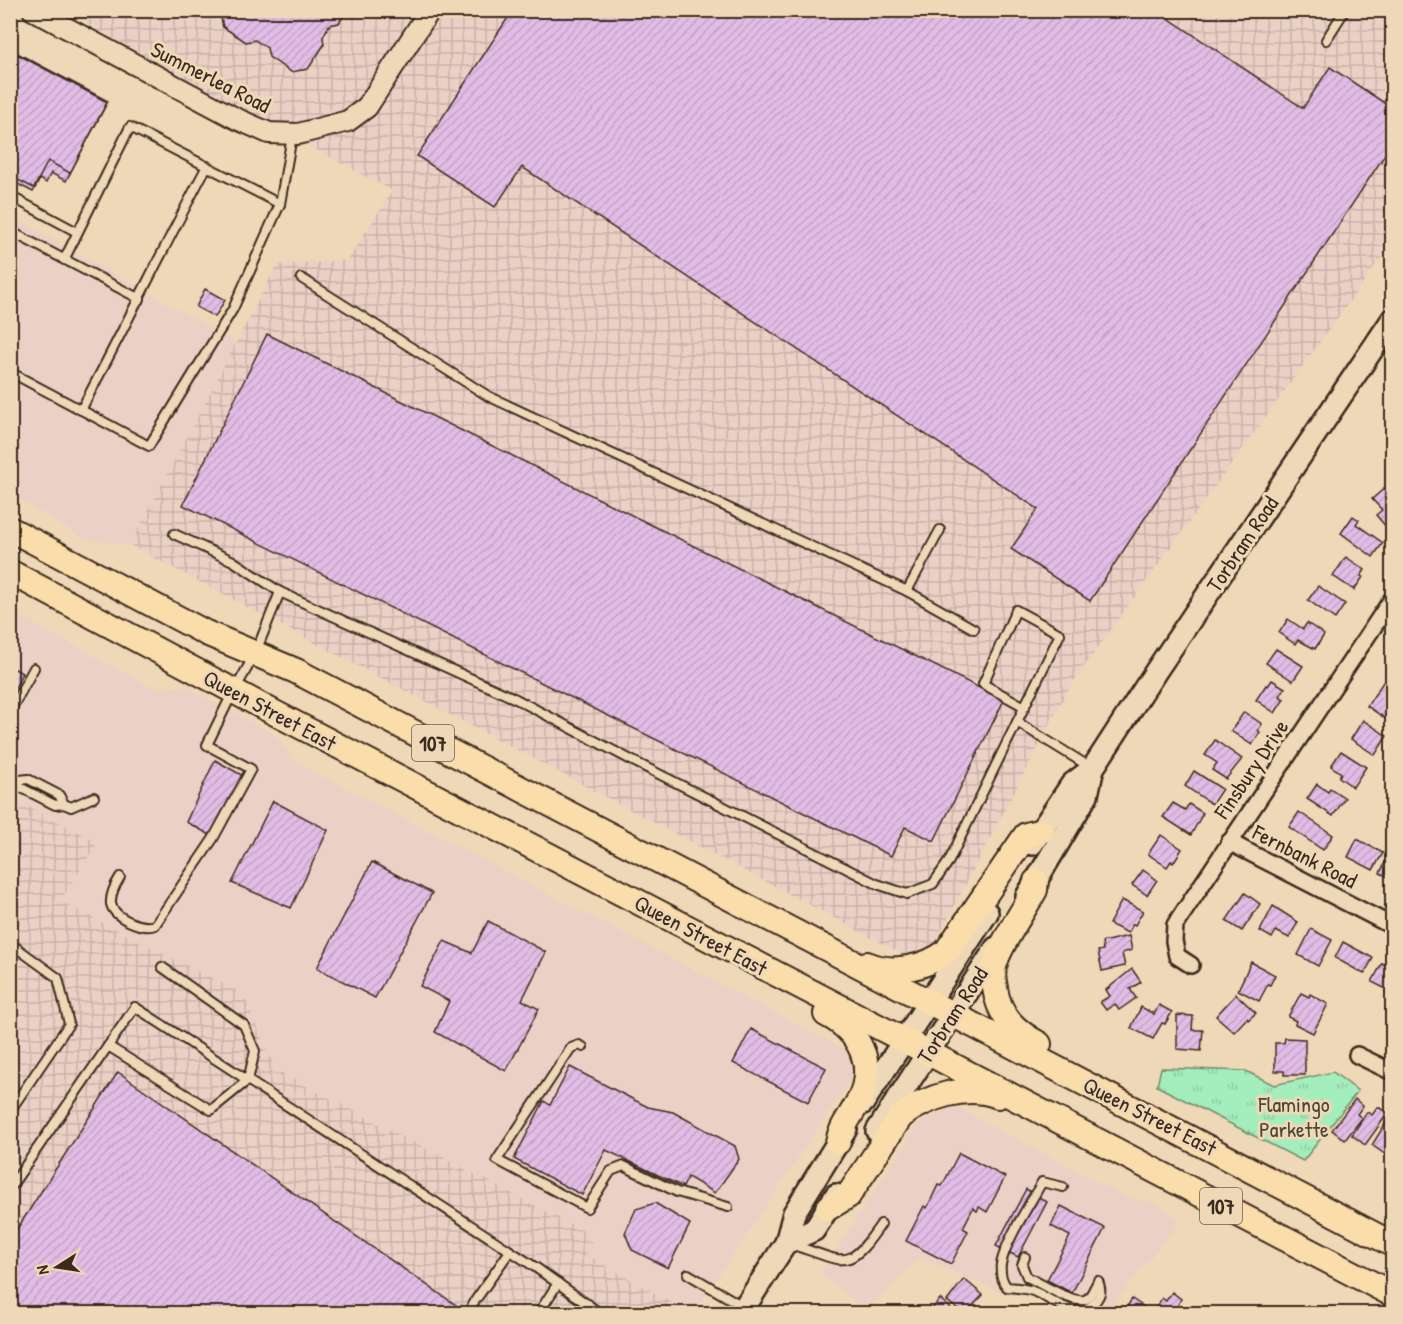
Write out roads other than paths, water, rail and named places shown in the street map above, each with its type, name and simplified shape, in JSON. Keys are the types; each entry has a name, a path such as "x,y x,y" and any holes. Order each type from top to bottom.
{"main road":[{"name":"Torbram Road","path":"742,1310 786,1243 794,1213 838,1142 1041,831 1072,784 1093,768 1392,321"},
{"name":"Queen Street East","path":"10,529 206,633 306,677 1392,1244"},
{"name":"Queen Street East","path":"10,572 903,1041 1392,1294"},
{"name":"Torbram Road","path":"786,1243 814,1230 954,1014 1087,795 1093,768"},
{"path":"807,939 822,941 871,966 885,969 917,967 934,961 946,952 1026,835 1041,831"},
{"path":"1036,881 1035,890 996,958 993,972 1000,1010 1022,1035 1133,1092 1140,1111"},
{"path":"758,964 761,981 846,1026 861,1047 866,1077 860,1099 840,1132 838,1142"},
{"path":"828,1208 848,1196 902,1116 914,1107 942,1095 969,1092 993,1094 1042,1117 1051,1117"}],"street":[{"name":"Summerlea Road","path":"33,10 237,119 269,133 292,134 348,121 367,107 430,10"},
{"name":"Finsbury Drive","path":"1191,966 1177,956 1174,941 1175,925 1392,599"},
{"name":"Fernbank Road","path":"1229,842 1392,926"},
{"path":"1357,1055 1392,1072"}],"lane":[{"path":"1326,40 1345,10"},
{"path":"64,260 130,128 280,204"},
{"path":"10,372 149,446 233,309 280,204 292,134"},
{"path":"81,410 207,166"},
{"path":"10,196 78,232"},
{"path":"10,231 140,299"},
{"path":"301,278 488,396 907,591 974,629"},
{"path":"907,591 940,530"},
{"path":"174,534 233,561 280,592 516,699 633,761 877,884 907,894 933,884 949,861 1025,706 1060,634 1016,610 983,684 1025,706"},
{"path":"120,877 111,894 114,911 140,926 155,924 213,839 251,769 207,745 255,654 280,592"},
{"path":"10,711 33,668"},
{"path":"1017,722 1093,768"},
{"path":"10,781 54,805 64,804 71,807 94,797"},
{"path":"10,943 58,978 69,1024 10,1111"},
{"path":"108,1046 211,1110 248,1080 255,1052 244,1025 162,967"},
{"path":"10,1188 135,1007 510,1251 601,1314"},
{"path":"583,1047 579,1045 571,1048 496,1160 587,1208 611,1171 624,1166 677,1192 728,1207"},
{"path":"1025,1257 1022,1265 1027,1277 1081,1302 1089,1298 1098,1281 1101,1295 1092,1307 1079,1311 1064,1307 1033,1291 1007,1287 1001,1277 1001,1264 1009,1243 1042,1182 1063,1187"},
{"path":"786,1243 837,1260 851,1259 863,1249 881,1224"},
{"path":"472,1305 510,1251"},
{"path":"688,1274 742,1310"},
{"path":"538,1314 558,1283"},
{"path":"582,1314 588,1304"}],"park label":[{"name":"Flamingo Parkette","path":"1294,1116"}]}
